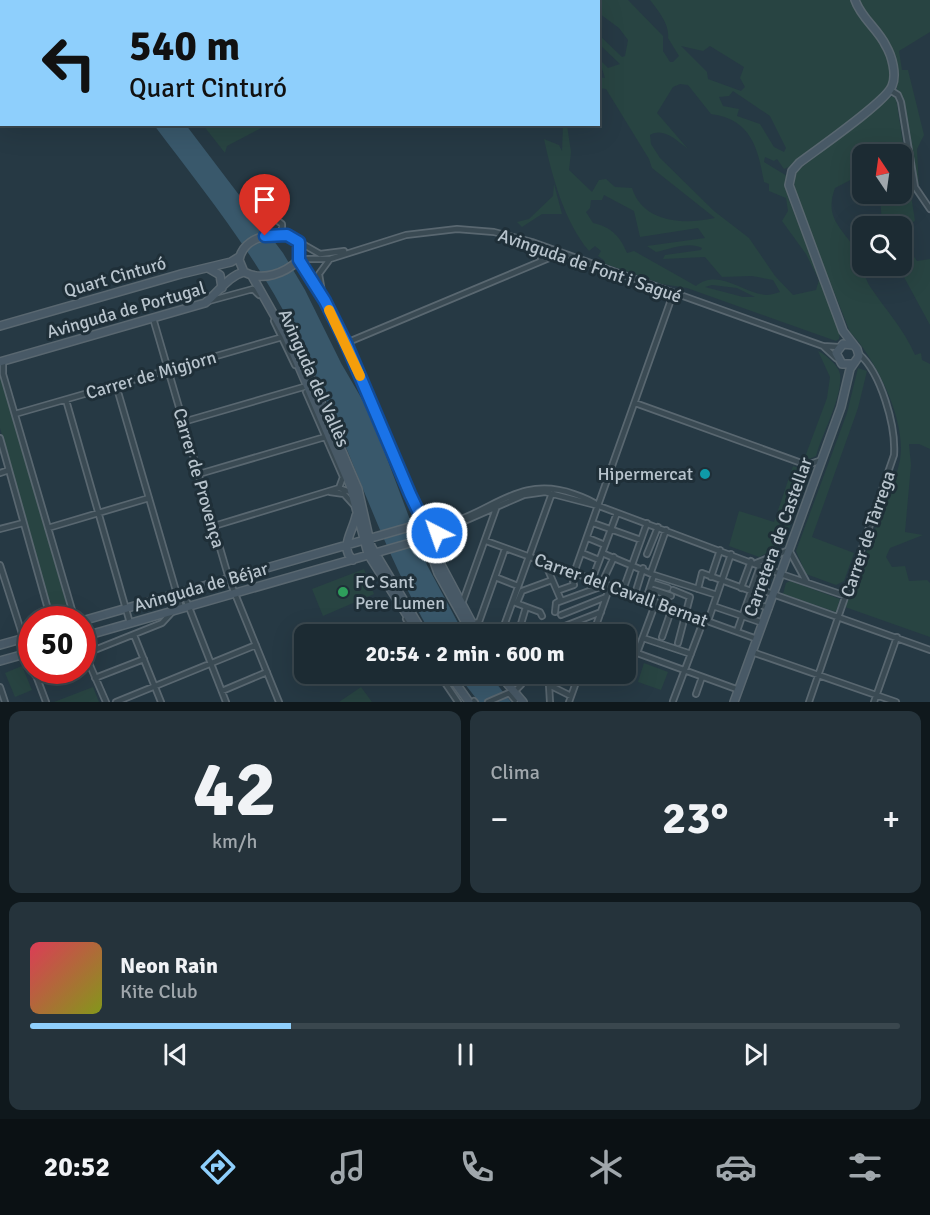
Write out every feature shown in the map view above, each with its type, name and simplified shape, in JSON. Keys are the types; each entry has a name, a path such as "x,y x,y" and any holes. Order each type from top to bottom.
{"main road":[{"path":"843,331 836,358 843,365 855,363 859,354 843,331 791,197 790,178 799,163 891,90 894,73 887,46 863,17 855,0"},
{"path":"244,272 239,257 244,248 265,236 282,235 299,242 299,260 325,301 346,343 420,515 420,533 438,573 466,624"},
{"name":"Quart Cinturó","path":"0,326 206,267 231,262 239,257"},
{"path":"204,303 234,275 244,272 256,276 282,272 299,260"},
{"path":"206,267 220,275 222,288"},
{"name":"Avinguda del Vallès","path":"256,276 351,493 365,528 365,540"},
{"name":"Avinguda de Portugal","path":"1,364 204,303"},
{"name":"Avinguda del Vallès","path":"284,337 292,338 302,357 358,489 358,510 365,540 376,566 413,624"},
{"path":"840,346 854,345"},
{"name":"Carretera de Castellar","path":"734,702 855,363"},
{"name":"Carretera de Castellar","path":"843,365 847,382"},
{"path":"410,494 421,524 437,534 437,556 449,583 475,624"},
{"path":"358,510 346,543 351,560 366,560 376,566"},
{"path":"346,543 421,524"},
{"path":"365,528 380,536"},
{"name":"Avinguda de Béjar","path":"96,633 437,534"},
{"name":"Avinguda de Béjar","path":"96,617 337,548 346,543"},
{"name":"Avinguda del Vallès","path":"383,549 385,569"},
{"path":"324,551 330,557 328,567"},
{"name":"Avinguda del Vallès","path":"371,553 385,569 418,624"},
{"path":"437,556 475,623"},
{"path":"0,645 18,639"},
{"path":"0,661 18,655"},
{"path":"448,684 460,702"},
{"path":"457,684 473,702"},
{"path":"506,684 519,701"},
{"path":"513,684 528,702"}],"street":[{"path":"891,90 898,95 901,102 915,187 930,209"},
{"path":"262,209 282,224 282,235"},
{"name":"Avinguda de Font i Sagué","path":"330,259 419,233 461,229 494,232 541,246 823,346 840,346"},
{"path":"299,242 314,252 325,254 376,244"},
{"path":"540,261 541,246"},
{"path":"540,261 554,251"},
{"path":"346,343 561,253"},
{"path":"299,260 330,259"},
{"path":"325,301 318,274 330,259"},
{"name":"Avinguda de Portugal","path":"204,303 253,289 257,291"},
{"name":"Avinguda del Vallès","path":"257,291 284,337"},
{"path":"557,591 574,585 573,572 588,538 674,294"},
{"name":"Carrer de Provença","path":"153,318 229,579 277,701"},
{"name":"Carrer de Migjorn","path":"15,414 284,337"},
{"name":"Avinguda de Font i Sagué","path":"823,346 836,358"},
{"name":"Carrer de Tàrrega","path":"808,702 890,471 894,451 884,398 876,375 859,354"},
{"name":"Avinguda del Vallès","path":"302,357 310,381 306,386"},
{"path":"855,363 869,365"},
{"path":"1,364 71,606"},
{"path":"116,385 180,593 181,608 211,663 226,702"},
{"path":"183,422 306,386"},
{"name":"Avinguda del Vallès","path":"306,386 314,390 323,407"},
{"name":"Avinguda del Vallès","path":"306,386 325,437 351,493"},
{"path":"66,400 130,623"},
{"path":"635,403 807,465 822,460"},
{"path":"198,474 325,437"},
{"path":"0,438 47,606"},
{"path":"807,465 815,480"},
{"path":"0,473 9,470"},
{"path":"214,526 330,492 339,488 343,477"},
{"path":"421,524 452,521 538,487 567,492 593,501 599,506"},
{"path":"339,488 351,493"},
{"path":"330,492 348,496 358,510"},
{"path":"437,534 531,493 552,493 599,506 846,596"},
{"path":"515,603 518,586 552,493"},
{"path":"48,528 149,498"},
{"path":"463,601 497,506"},
{"path":"592,580 617,513"},
{"path":"0,529 23,523"},
{"path":"593,523 641,540"},
{"path":"624,591 647,523"},
{"path":"647,554 657,527"},
{"path":"651,572 666,530"},
{"path":"588,538 605,545"},
{"name":"Carrer del Cavall Bernat","path":"486,541 757,639"},
{"path":"475,623 479,622 505,549"},
{"path":"637,550 656,557"},
{"path":"711,577 720,550"},
{"path":"741,588 756,564 789,550 807,582"},
{"path":"582,553 599,560"},
{"path":"602,553 717,595"},
{"path":"673,701 713,606 731,554"},
{"path":"556,603 603,583 614,557"},
{"path":"768,569 770,557"},
{"path":"545,563 561,600 556,603"},
{"path":"737,631 752,589 756,564"},
{"path":"0,566 18,625"},
{"path":"635,594 643,568"},
{"path":"792,577 799,571"},
{"path":"698,588 702,573 741,588 774,594 930,650"},
{"path":"495,577 518,586"},
{"path":"506,624 522,591 552,580"},
{"path":"646,599 653,581 671,592"},
{"path":"597,624 610,586"},
{"path":"650,589 690,597 678,643"},
{"path":"561,615 606,597"},
{"path":"748,601 769,608"},
{"name":"Avinguda del Vallès","path":"400,602 410,624"},
{"path":"656,602 637,653 739,690"},
{"path":"515,603 540,612 542,616"},
{"path":"555,612 556,603"},
{"path":"713,606 763,623"},
{"path":"521,624 526,607"},
{"path":"96,650 162,623 181,608"},
{"path":"662,637 672,608"},
{"path":"571,624 601,612"},
{"path":"134,635 161,702"},
{"path":"643,638 691,654"},
{"path":"874,702 897,638"},
{"path":"116,702 256,645"},
{"path":"752,652 896,702"},
{"path":"106,702 96,678 144,659"},
{"path":"222,691 267,672"},
{"path":"696,694 702,677"},
{"path":"39,684 46,702"},
{"path":"517,689 521,684"},
{"path":"549,685 570,699 574,684"},
{"path":"549,685 550,702"},
{"path":"0,687 5,702"},
{"path":"488,702 509,693 519,701"}],"green space":[{"path":"600,0 628,0 663,36 663,51 670,62 673,62 679,56 668,38 663,18 650,0 851,0 877,36 884,49 890,72 888,85 881,94 858,116 789,167 784,169 777,159 774,161 765,157 764,162 787,176 785,184 788,197 840,333 839,339 836,341 687,288 662,284 603,263 605,261 598,256 601,251 595,246 589,251 580,239 560,198 544,139 559,145 562,151 563,126 567,126 571,152 569,170 592,192 599,180 606,179 615,187 632,188 637,200 645,208 666,219 690,221 715,218 652,168 649,159 606,89 600,88 600,77 605,78 600,60 608,68 620,64 600,45 600,36 622,57 625,56 628,40 619,28 600,14","holes":["681,46 703,51 710,46 744,67 740,78 745,87 741,91 708,79 707,72","680,84 688,85 711,114 735,122 750,137 759,158 764,182 769,184 769,191 786,198 788,211 782,221 806,254 819,280 816,290 793,295 775,276 749,238 714,211 660,158 651,144 650,135 655,133 670,136 688,149 657,113 673,87","733,91 770,116 786,148 784,152 774,147 760,124 737,116 739,109 723,106 719,97 729,96","604,195 634,211 640,237 698,228 705,238 647,246 656,252 679,246 691,245 702,248 665,255 663,259 705,257 722,277 752,276 773,280 780,292 766,295 722,280 704,281 696,286 634,251 627,253 614,233 593,223 586,212 590,208 591,200 602,200","712,285 737,288 755,297 743,297 705,287"]},
{"path":"857,0 930,0 930,32 899,51 902,70 908,70 924,135 917,149 919,187 901,94 897,90 897,72"},
{"path":"892,96 896,98 903,144 852,144 852,179 835,188 832,207 836,222 852,244 852,276 865,276 901,329 915,355 921,353 922,360 930,364 930,449 919,444 909,444 911,465 905,532 923,535 890,548 886,557 892,567 905,566 909,581 927,580 930,583 930,637 845,607 894,481 900,460 901,444 899,427 887,391 869,357 850,332 795,194 794,180 798,170"},
{"path":"204,126 265,126 227,146 225,153"},
{"path":"554,184 562,214 542,214 522,227 517,222 529,219 553,196"},
{"path":"912,202 915,221 912,222 912,216 881,216 881,204 912,204"},
{"path":"912,254 917,261 930,259 930,325 903,276 912,276"},
{"path":"818,351 828,357 837,367 840,383 835,404 816,456 809,459 805,457 827,398 830,377"},
{"path":"858,368 867,371 858,408 812,537 854,553 844,581 836,585 806,574 796,551 847,413"},
{"path":"0,375 67,606 50,606 0,428"},
{"path":"793,466 805,470 808,476 783,545 759,557 729,546 739,511 774,522"},
{"name":"FC Sant Pere Lumen","path":"364,569 374,594 323,616 312,589"},
{"path":"790,581 840,599 836,612 783,594 786,583"},
{"path":"644,663 668,672 661,690 638,682"},
{"path":"18,668 18,684 30,684 32,690 15,697 5,673"},
{"path":"93,687 99,702 54,702"},
{"path":"361,687 372,702 339,702"}],"water":[{"path":"155,126 187,126 283,253 370,413 427,565 459,624 426,624 376,521 311,365 277,300 245,248"},
{"path":"465,684 497,684 511,702 479,702"}],"slow traffic":[{"path":"329,310 360,376"}],"place":[{"name":"Hipermercat","path":"705,474"},
{"name":"FC Sant Pere Lumen","path":"343,592"}],"route":[{"path":"265,236 287,235 299,242 301,256 299,260 325,301 346,343 420,515 435,525 437,533"}]}
